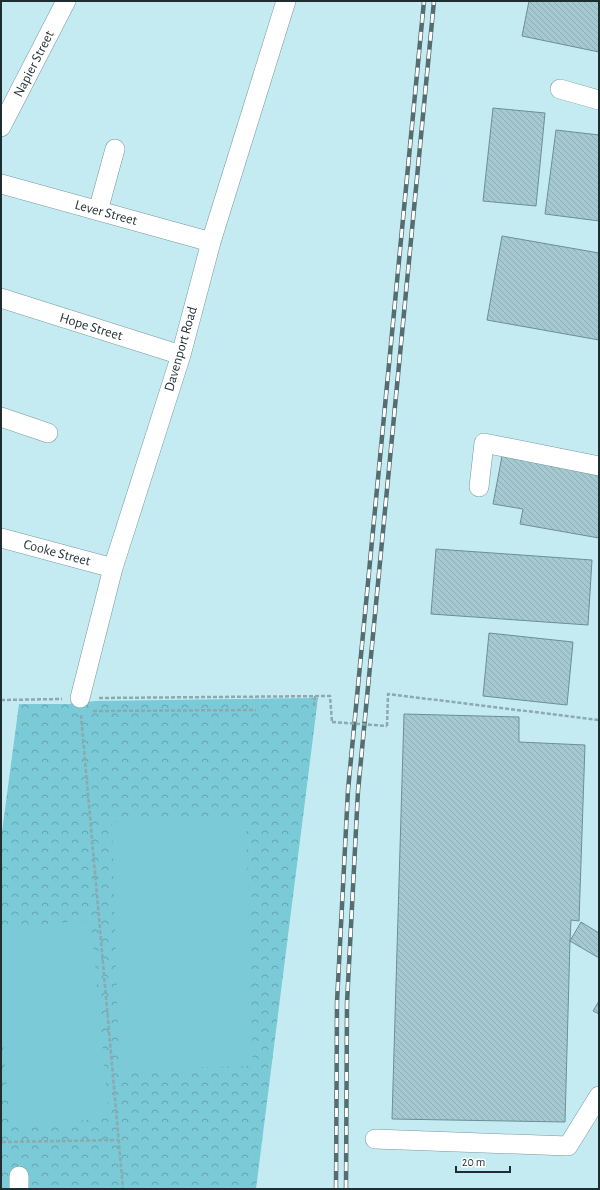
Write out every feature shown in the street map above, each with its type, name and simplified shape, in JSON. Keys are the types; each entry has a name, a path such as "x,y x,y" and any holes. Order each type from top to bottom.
{"street":[{"name":"Napier Street","path":"1,127 66,1"},
{"name":"Davenport Road","path":"81,705 113,568 181,354 211,242 286,1"},
{"path":"560,89 599,100"},
{"path":"98,211 115,149"},
{"name":"Lever Street","path":"1,184 211,242"},
{"name":"Hope Street","path":"1,298 181,354"},
{"path":"1,417 48,433"},
{"path":"479,487 484,443 599,466"},
{"name":"Cooke Street","path":"1,538 113,568"},
{"path":"375,1139 568,1146 599,1096"}],"path":[{"path":"81,705 330,696 332,722 387,726 388,694 599,720"},
{"path":"314,706 315,696"},
{"path":"1,700 81,705 256,710"},
{"path":"81,705 123,1189"},
{"path":"2,1142 118,1140"}],"green space":[{"path":"318,698 256,1189 1,1189 1,839 19,704 68,704 95,701"},
{"path":"246,818 253,1066 119,1070 112,822"},
{"path":"91,920 109,1118 10,1127 1,1021 1,928"}],"building":[{"path":"529,1 599,1 599,52 522,36"},
{"path":"493,108 545,113 536,206 483,201"},
{"path":"556,130 599,135 599,221 545,214"},
{"path":"502,236 599,253 599,340 487,320"},
{"path":"502,456 599,474 599,538 520,524 523,509 493,504"},
{"path":"436,549 592,560 588,625 431,614"},
{"path":"489,633 573,642 567,705 483,696"},
{"path":"404,714 519,717 519,742 585,745 579,921 571,920 565,1122 392,1119"},
{"path":"581,922 599,933 599,958 570,941"},
{"path":"599,1001 599,1014 593,1011"}],"railway":[{"path":"336,1189 337,1002 348,790 424,1"},
{"path":"346,1189 347,1003 358,791 434,1"}]}
